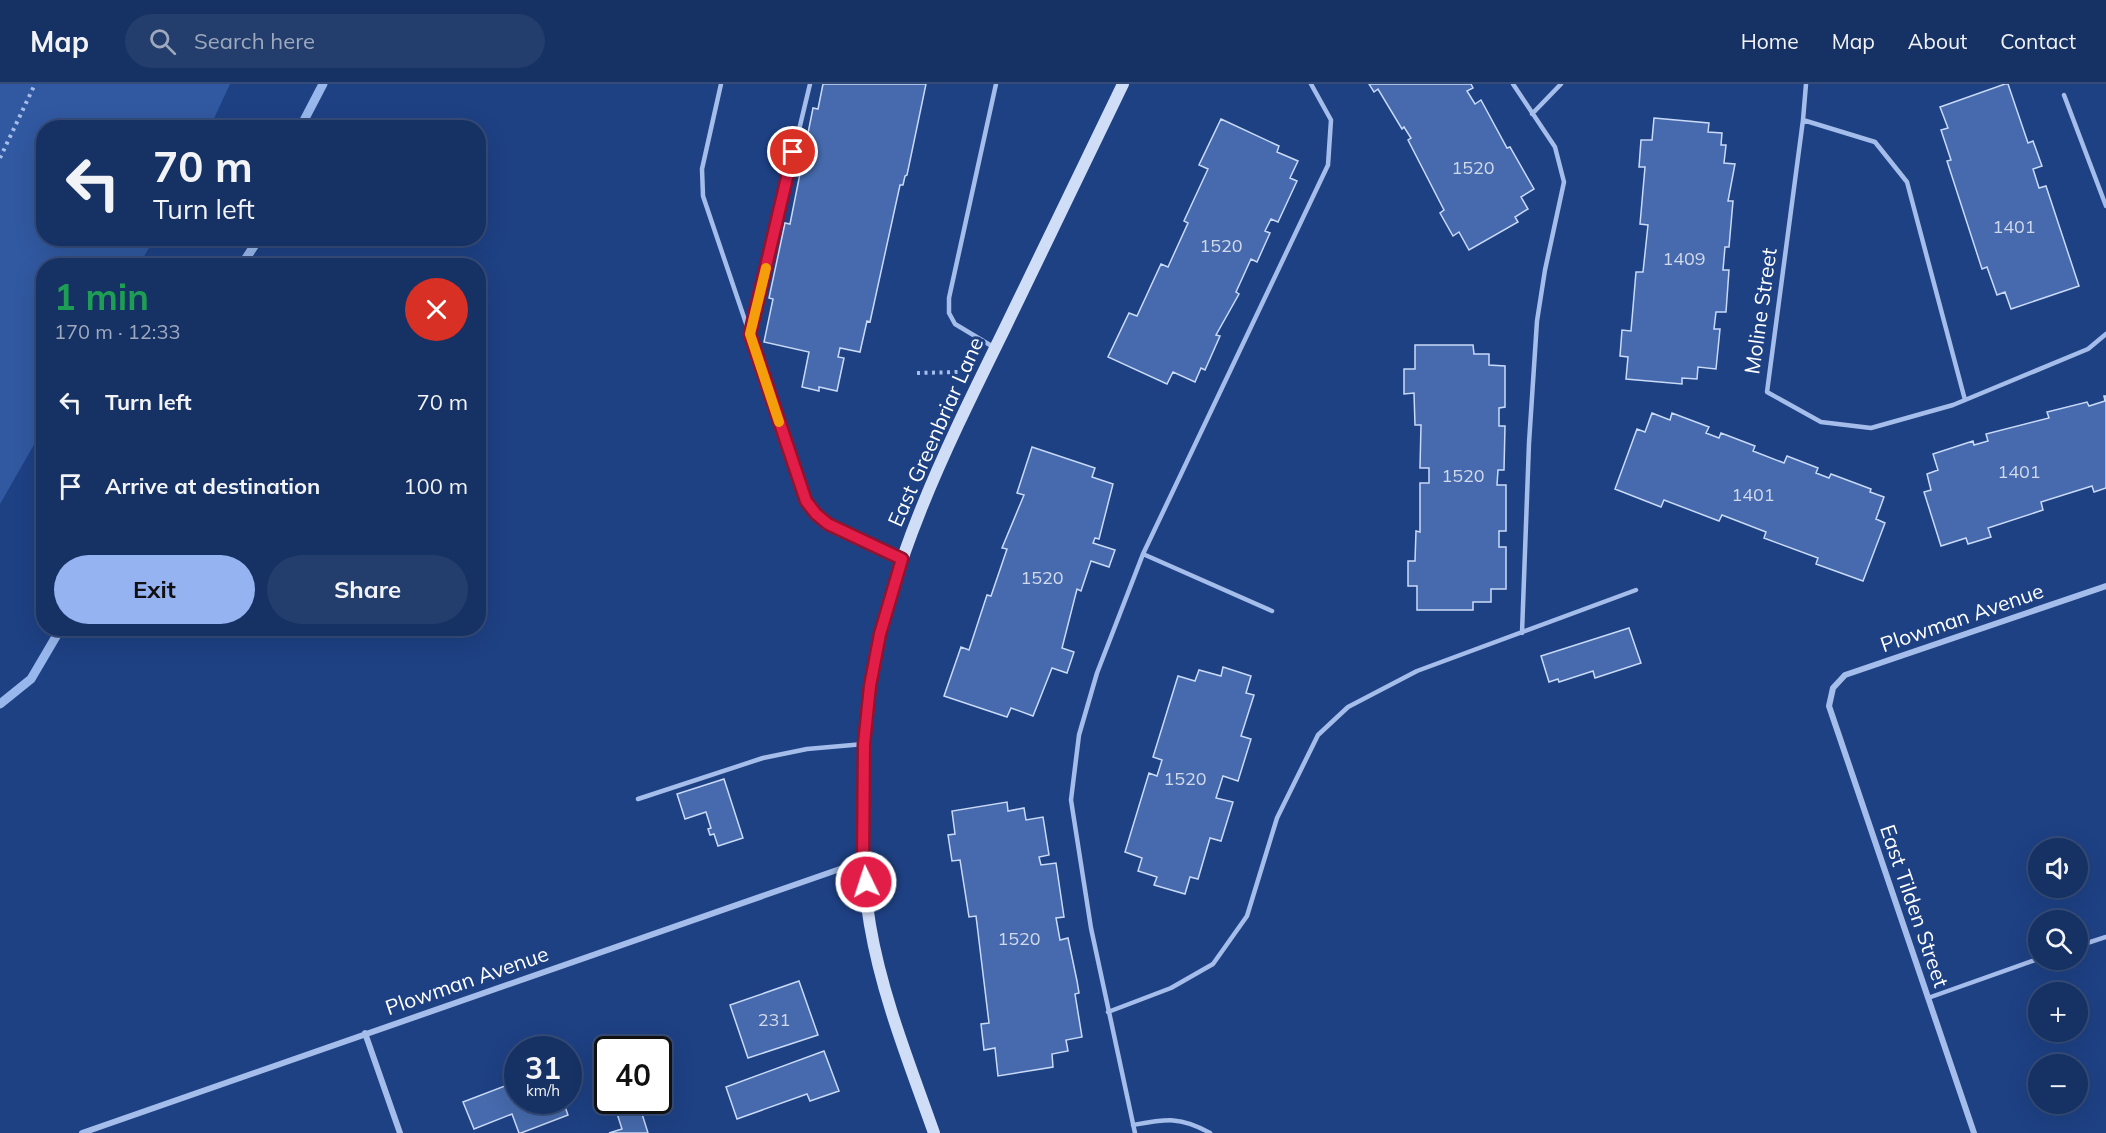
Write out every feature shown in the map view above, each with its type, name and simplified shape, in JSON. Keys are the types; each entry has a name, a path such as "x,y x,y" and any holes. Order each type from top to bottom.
{"street":[{"name":"East Greenbriar Lane","path":"934,1133 885,991 870,924 863,861 864,744 870,686 880,634 902,559 919,514 983,371 1123,84"},
{"name":"Plowman Avenue","path":"1833,688 1845,675 2106,586"},
{"name":"East Tilden Street","path":"1833,688 1829,706 1974,1133"},
{"name":"Plowman Avenue","path":"82,1133 863,861"},
{"path":"365,1033 400,1133"}],"lane":[{"path":"722,84 702,168 703,196 806,501 828,524 902,559"},
{"path":"750,334 810,84"},
{"path":"995,348 955,324 949,314 949,298 996,84"},
{"path":"1135,1133 1090,928 1071,800 1079,735 1097,673 1143,554 1328,165 1331,120 1311,84"},
{"path":"1512,84 1555,147 1564,182 1545,270 1537,321 1529,443 1522,633"},
{"path":"1532,114 1561,84"},
{"name":"Moline Street","path":"1806,84 1767,392 1821,422 1871,428 1965,400 2088,349 2106,334"},
{"path":"2064,95 2106,206"},
{"path":"1803,120 1875,142 1907,182 1965,400"},
{"path":"1143,554 1272,610"},
{"path":"1108,1012 1170,988 1213,964 1247,916 1277,818 1318,735 1348,707 1417,671 1636,590"},
{"path":"638,799 763,758 807,749 864,744"},
{"path":"2088,943 2106,937"},
{"path":"1928,998 2028,963"},
{"path":"1133,1125 1163,1119 1192,1123 1210,1133"}],"path":[{"path":"0,158 34,84"},
{"path":"917,373 983,371"}],"shaded area":[{"path":"0,84 230,84 213,120 36,120 36,246 150,246 143,258 36,258 36,441 0,504"}],"building":[{"path":"823,84 926,84 907,175 903,185 900,185 870,322 867,321 860,352 840,348 838,357 844,358 837,391 819,387 819,391 802,387 809,352 764,342 773,299 769,298 785,223 790,224 813,108 818,109"},
{"path":"1369,84 1471,84 1473,88 1467,91 1475,104 1481,100 1507,148 1510,147 1534,189 1521,197 1528,209 1515,217 1518,222 1469,250 1459,232 1453,236 1440,213 1444,210 1408,140 1411,138 1404,127 1402,129 1378,89 1374,92"},
{"path":"2008,84 2028,143 2033,141 2042,166 2033,169 2039,188 2046,186 2079,286 2011,309 2005,292 1997,295 1987,267 1982,269 1947,161 1951,160 1941,130 1948,128 1940,107"},
{"path":"1654,118 1709,123 1708,132 1722,133 1721,145 1726,145 1724,163 1735,164 1728,201 1733,201 1729,247 1725,247 1723,270 1729,270 1726,312 1716,312 1714,329 1720,329 1716,369 1698,367 1697,379 1682,378 1682,384 1626,379 1628,357 1620,356 1622,330 1631,331 1636,272 1643,272 1648,225 1640,224 1645,167 1639,167 1641,140 1652,140"},
{"path":"1221,119 1279,146 1277,152 1298,161 1290,178 1297,181 1278,222 1271,219 1265,231 1270,233 1257,262 1251,259 1236,292 1239,294 1216,335 1220,336 1205,370 1201,368 1195,382 1173,372 1167,384 1108,357 1129,313 1137,316 1161,264 1168,267 1188,223 1184,221 1208,169 1199,165"},
{"path":"1415,345 1473,345 1474,354 1489,354 1489,365 1505,366 1505,407 1499,408 1499,426 1505,426 1504,470 1498,470 1497,485 1506,485 1506,531 1499,531 1499,547 1506,547 1506,589 1491,589 1491,602 1473,602 1473,610 1417,610 1417,586 1408,586 1408,561 1415,561 1416,531 1420,532 1420,483 1429,483 1429,468 1420,468 1421,425 1415,425 1414,393 1404,394 1404,369 1415,369"},
{"path":"2104,396 2106,396 2106,488 2094,492 2092,486 2041,502 2043,510 1988,528 1991,537 1968,544 1966,538 1941,546 1924,492 1931,490 1927,474 1938,470 1933,454 1973,441 1974,445 1988,441 1986,434 2049,418 2047,412 2087,402 2089,406 2105,401"},
{"path":"1652,413 1670,420 1672,413 1709,427 1706,433 1719,438 1721,433 1755,446 1753,451 1784,463 1787,456 1818,468 1816,473 1829,478 1831,474 1871,489 1870,492 1884,497 1876,519 1885,523 1863,581 1816,564 1818,558 1764,538 1766,532 1722,515 1719,521 1664,500 1661,507 1615,489 1637,429 1645,432"},
{"path":"1032,447 1095,468 1092,477 1113,484 1099,539 1095,538 1093,543 1115,550 1109,567 1091,561 1081,591 1077,589 1062,648 1074,652 1067,673 1052,668 1033,716 1011,708 1007,717 944,696 961,647 969,650 987,595 991,596 1007,549 1002,548 1024,495 1017,493"},
{"path":"1629,628 1641,663 1595,678 1593,671 1559,682 1558,679 1549,682 1541,656"},
{"path":"1223,667 1251,676 1246,693 1254,695 1241,736 1251,739 1238,781 1223,776 1216,798 1233,802 1221,841 1210,838 1198,879 1190,877 1185,894 1154,885 1157,877 1138,871 1142,858 1125,852 1149,773 1157,776 1162,760 1153,757 1178,676 1195,681 1199,670 1221,676"},
{"path":"724,779 743,838 718,846 714,834 710,835 708,829 711,828 706,812 685,819 677,794"},
{"path":"1007,802 1008,811 1024,808 1026,820 1043,817 1049,855 1039,857 1041,865 1056,863 1064,917 1056,918 1060,940 1068,938 1079,993 1075,994 1082,1037 1066,1040 1068,1051 1052,1054 1053,1067 998,1076 995,1048 984,1050 981,1024 989,1023 976,916 969,917 960,860 952,861 948,835 955,834 952,811"},
{"path":"799,981 818,1035 748,1058 730,1005"},
{"path":"824,1051 839,1091 810,1101 807,1094 737,1119 726,1087"},
{"path":"504,1086 504,1114 512,1114 474,1129 463,1102"},
{"path":"512,1114 568,1114 568,1115 519,1133"},
{"path":"617,1114 642,1114 648,1133 609,1133 622,1129"}],"waterway":[{"path":"304,120 323,84"},
{"path":"246,258 254,246"},
{"path":"0,704 31,679 56,636"}],"slow traffic":[{"path":"766,268 750,334 779,422"}],"route":[{"path":"793,152 750,334 806,501 828,524 902,559 880,634 870,686 864,744 863,861 866,882"}]}
